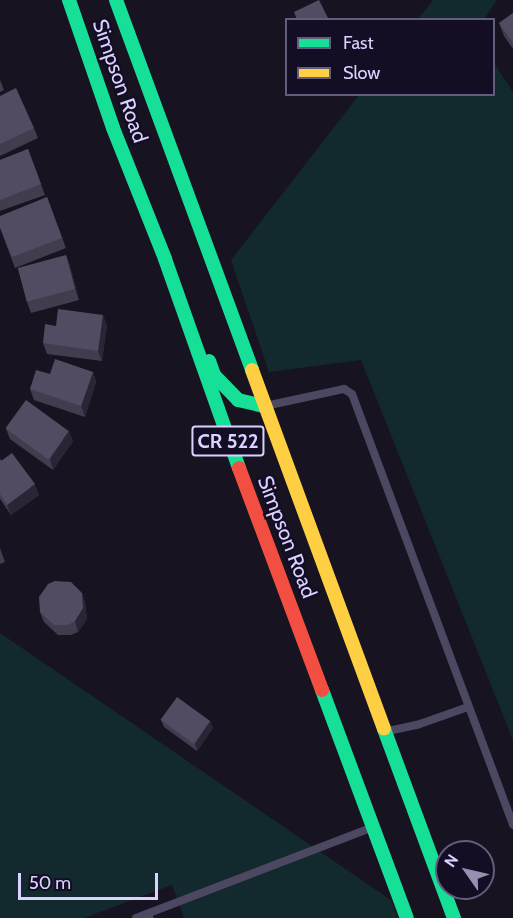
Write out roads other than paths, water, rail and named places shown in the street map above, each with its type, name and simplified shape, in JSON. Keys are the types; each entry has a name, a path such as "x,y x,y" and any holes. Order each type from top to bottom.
{"main road":[{"name":"Simpson Road","path":"69,0 113,128 165,260 204,376 407,918"},
{"name":"Simpson Road","path":"116,0 454,918"},
{"path":"165,260 188,301 214,375 238,399 264,406"}],"lane":[{"path":"264,406 344,389 352,394 513,825"},
{"path":"385,732 417,725 468,706"},
{"path":"136,918 372,828"}]}
